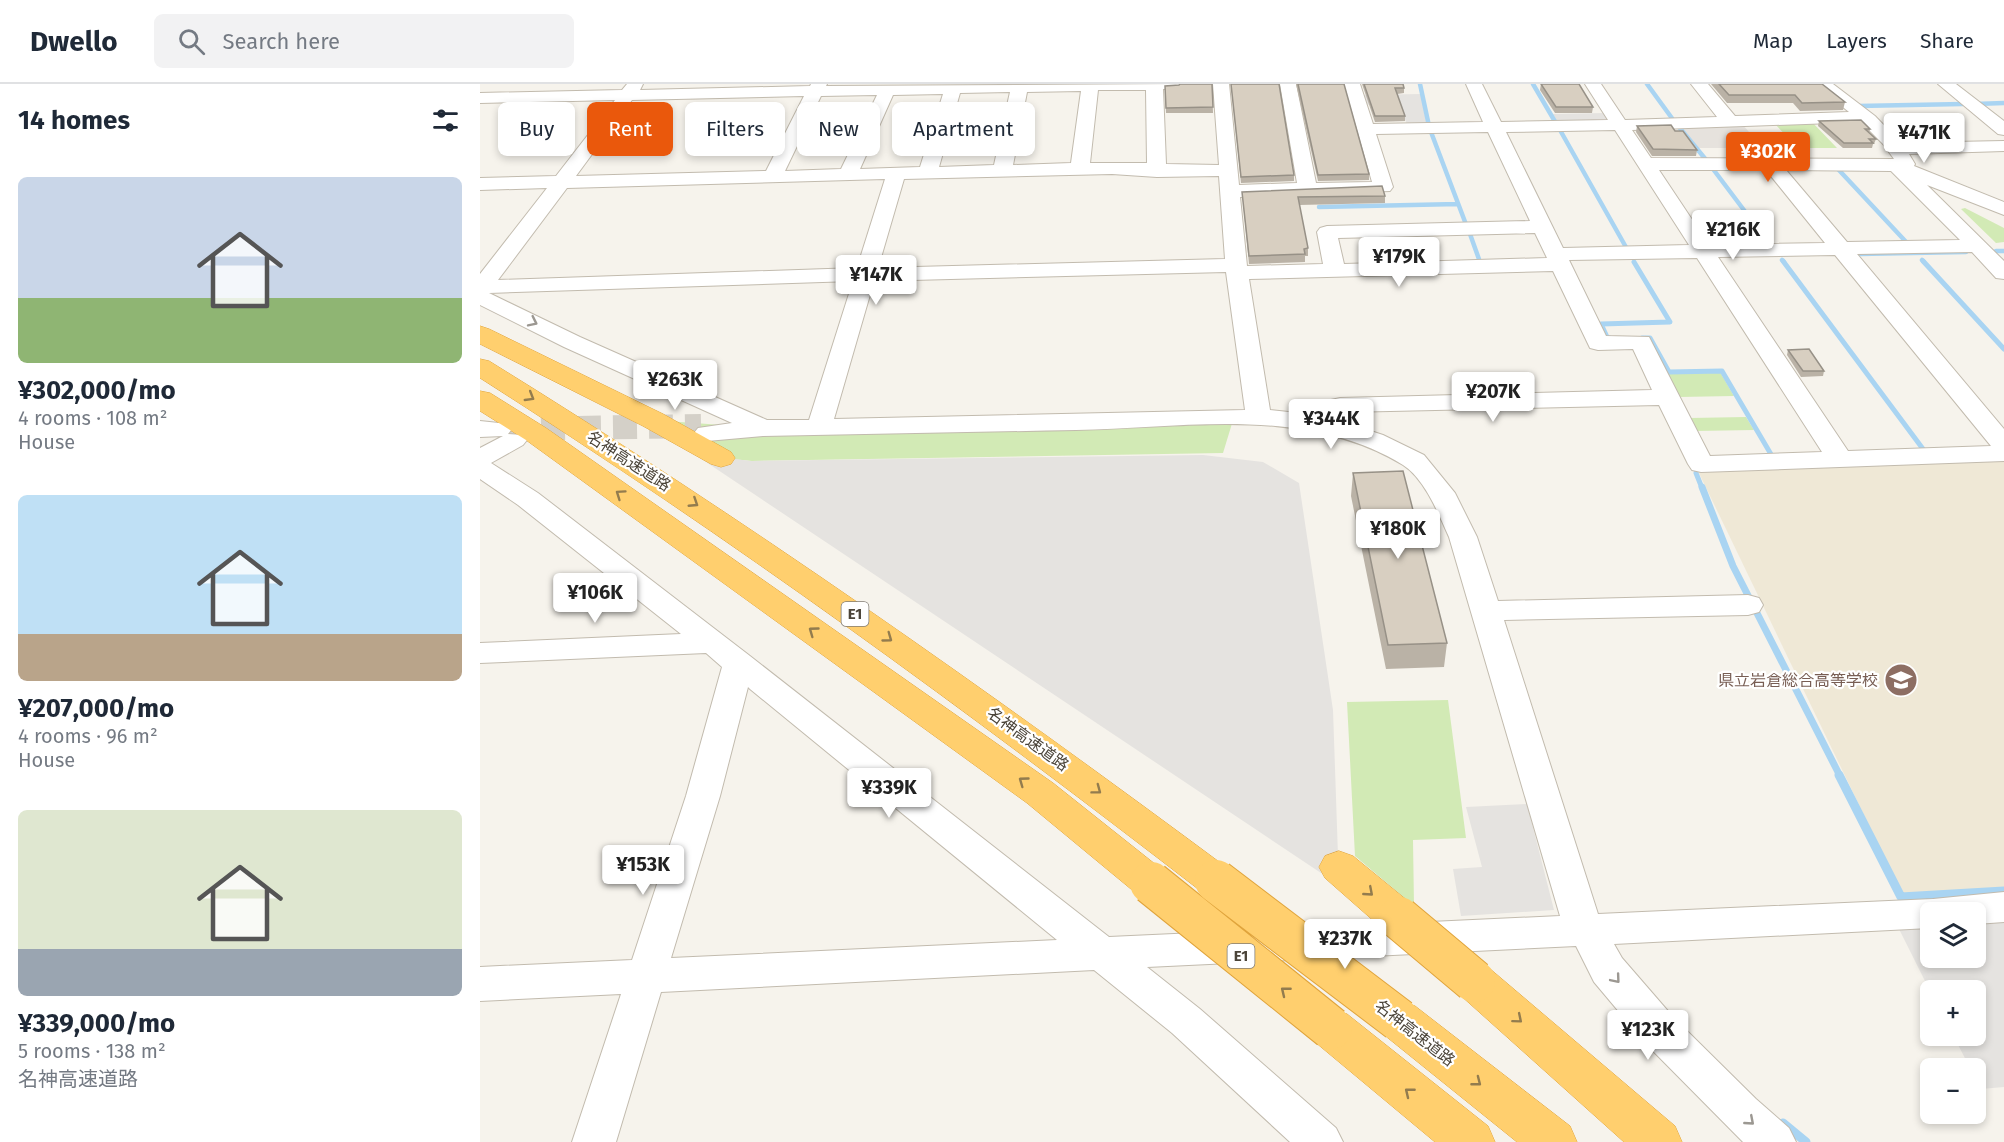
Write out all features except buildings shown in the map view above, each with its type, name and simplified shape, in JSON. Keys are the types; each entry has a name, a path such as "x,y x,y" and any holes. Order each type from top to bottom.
{"highway":[{"path":"480,334 653,420 721,458"},
{"name":"名神高速道路","path":"480,367 700,507 849,610 1071,770 1399,1020 1553,1142"},
{"name":"名神高速道路","path":"480,399 573,460 1040,794 1471,1142"},
{"path":"1339,867 1658,1142"}],"street":[{"path":"1154,84 1157,171"},
{"path":"480,98 632,90 1173,84"},
{"path":"1221,84 1237,269 1259,417"},
{"path":"1288,84 1308,189"},
{"path":"480,184 1080,169 1157,171 1308,189 1383,187 1352,84"},
{"path":"1474,84 1598,343 1641,342 1701,464 2004,453"},
{"path":"1593,84 1840,459"},
{"path":"1699,84 1731,122"},
{"path":"1822,84 1865,117 1898,158 2004,273"},
{"path":"1946,84 2004,130"},
{"path":"1002,171 1020,85"},
{"path":"1080,169 1089,85"},
{"path":"848,175 889,86"},
{"path":"928,173 954,86"},
{"path":"772,177 817,88"},
{"path":"481,290 560,182 632,90"},
{"path":"1365,129 1620,125 1865,117"},
{"path":"1694,123 1707,140 1719,140"},
{"path":"1646,165 1891,164 1898,158 2004,146"},
{"path":"1898,158 2004,209"},
{"path":"1771,164 2004,445"},
{"path":"819,427 896,174"},
{"path":"1335,270 1327,232 1542,227"},
{"path":"481,290 864,276 1237,269 1335,270 1557,259 1744,239"},
{"path":"1699,245 1841,249 1977,246"},
{"path":"481,290 604,356 758,428"},
{"path":"1310,423 1340,405 1668,397"},
{"path":"704,430 1285,418 1335,427 1374,440 1415,461 1442,493 1463,537 1580,918 1608,970 1660,1031 1740,1113 1774,1142"},
{"path":"480,458 493,435"},
{"path":"480,467 528,499 726,653 1102,954 1185,1021 1321,1142"},
{"path":"1485,610 1748,605"},
{"path":"480,653 726,653"},
{"path":"594,1142 703,796 726,653"},
{"path":"1986,908 2004,907"},
{"path":"480,984 1920,913"}],"shaded area":[{"path":"1421,94 1427,127 1408,127 1405,119 1381,104 1364,105 1361,95"},
{"path":"1605,113 1611,122 1559,125 1553,114"},
{"path":"1742,124 1763,148 1698,148 1681,126"},
{"path":"1754,227 1769,247 1706,246 1694,228"},
{"path":"694,454 751,461 1203,455 1263,462 1299,483 1333,710 1339,885"},
{"name":"県立岩倉総合高等学校","path":"2004,459 2004,888 1902,894 1698,471"},
{"path":"1527,804 1554,910 1461,916 1453,869 1482,867 1466,807"},
{"path":"2004,921 2004,1087 1986,1089 1986,1058 1965,1058 1959,1046 1986,1046 1986,980 1924,980 1898,927 1920,926 1920,968 1986,968 1986,922"}],"green space":[{"path":"1811,121 1837,148 1798,148 1774,123"},
{"path":"1965,208 2004,228 2004,242 1996,243 1961,209"},
{"path":"1720,372 1734,396 1679,397 1666,374"},
{"path":"1234,417 1223,453 752,461 721,458 653,420 763,428"},
{"path":"1746,417 1754,430 1695,431 1690,418"},
{"path":"1448,700 1466,838 1413,840 1414,906 1355,856 1347,702"}],"waterway":[{"path":"1420,84 1429,126"},
{"path":"1533,84 1557,125"},
{"path":"1647,84 1674,121"},
{"path":"1975,104 2004,103"},
{"path":"1858,106 1963,104"},
{"path":"1679,127 1707,161"},
{"path":"1560,130 1627,249"},
{"path":"1431,132 1467,227"},
{"path":"1837,168 1908,244"},
{"path":"1713,169 1771,246"},
{"path":"1319,207 1458,204"},
{"path":"1470,234 1480,262"},
{"path":"1996,251 2004,251"},
{"path":"1859,254 1966,252"},
{"path":"1783,261 1923,449"},
{"path":"1923,261 2004,349"},
{"path":"1613,339 1607,337 1601,324 1670,322 1634,262"},
{"path":"1642,338 1650,338 1669,372 1722,371 1772,456"},
{"path":"1696,473 1702,488"},
{"path":"1702,487 1733,566 1840,776"},
{"path":"1839,775 1901,897 2004,891"},
{"path":"1783,1123 1806,1142"}],"tunnel":[{"path":"505,429 701,426"}],"place":[{"name":"県立岩倉総合高等学校","path":"1901,680"}]}
